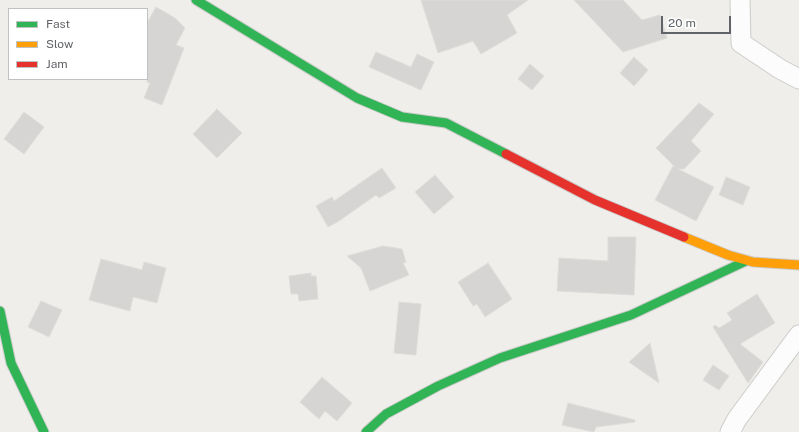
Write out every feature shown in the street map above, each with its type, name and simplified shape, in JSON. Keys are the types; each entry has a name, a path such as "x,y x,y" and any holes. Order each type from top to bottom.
{"street":[{"path":"196,0 357,98 402,117 446,123 595,200 728,255 746,261 799,265"},
{"path":"740,0 740,43 799,79"},
{"path":"366,432 386,414 438,386 500,358 631,315 746,261"},
{"path":"0,311 11,363 44,432"},
{"path":"730,432 737,419 798,337"}],"building":[{"path":"421,0 528,0 507,15 517,33 481,54 473,41 438,53"},
{"path":"574,0 623,0 642,20 660,15 667,38 623,52"},
{"path":"156,7 175,18 185,28 176,45 184,48 162,105 144,98 150,83 147,82 148,21"},
{"path":"376,52 411,67 417,54 434,62 421,90 369,67"},
{"path":"634,57 648,70 634,86 620,73"},
{"path":"530,64 544,76 532,90 518,79"},
{"path":"699,103 714,114 691,141 701,151 684,169 678,169 714,187 696,221 655,200 673,166 675,167 656,148"},
{"path":"217,109 242,133 217,158 193,134"},
{"path":"24,112 44,127 24,154 4,139"},
{"path":"382,168 396,188 379,198 376,195 328,227 316,206 332,197 334,201"},
{"path":"435,175 454,197 434,214 415,192"},
{"path":"726,177 750,187 743,205 719,195"},
{"path":"608,237 636,237 634,295 557,291 559,258 608,261"},
{"path":"383,246 402,249 406,262 403,263 409,275 370,291 361,268 347,256"},
{"path":"101,259 142,270 144,262 166,268 157,303 133,297 130,311 89,300"},
{"path":"488,263 512,299 485,317 477,304 473,306 458,282"},
{"path":"311,273 311,276 316,276 318,299 299,301 298,294 291,294 289,276"},
{"path":"757,294 775,323 740,344 763,362 748,383 713,327 715,325 719,328 732,320 727,313"},
{"path":"41,301 62,310 49,337 28,327"},
{"path":"399,302 421,304 416,355 394,353"},
{"path":"650,343 659,383 629,362"},
{"path":"713,365 729,376 719,390 703,380"},
{"path":"322,377 352,403 337,421 325,411 319,419 300,402"},
{"path":"568,403 635,420 635,422 596,427 594,432 562,425"}],"traffic: fast":[{"path":"196,0 357,98 402,117 446,123 506,154"},
{"path":"366,432 386,414 438,386 500,358 631,315 746,261"},
{"path":"0,311 11,363 44,432"}],"traffic: slow":[{"path":"684,237 728,255 753,262 799,265"}],"traffic: jam":[{"path":"506,154 595,200 684,237"}]}
